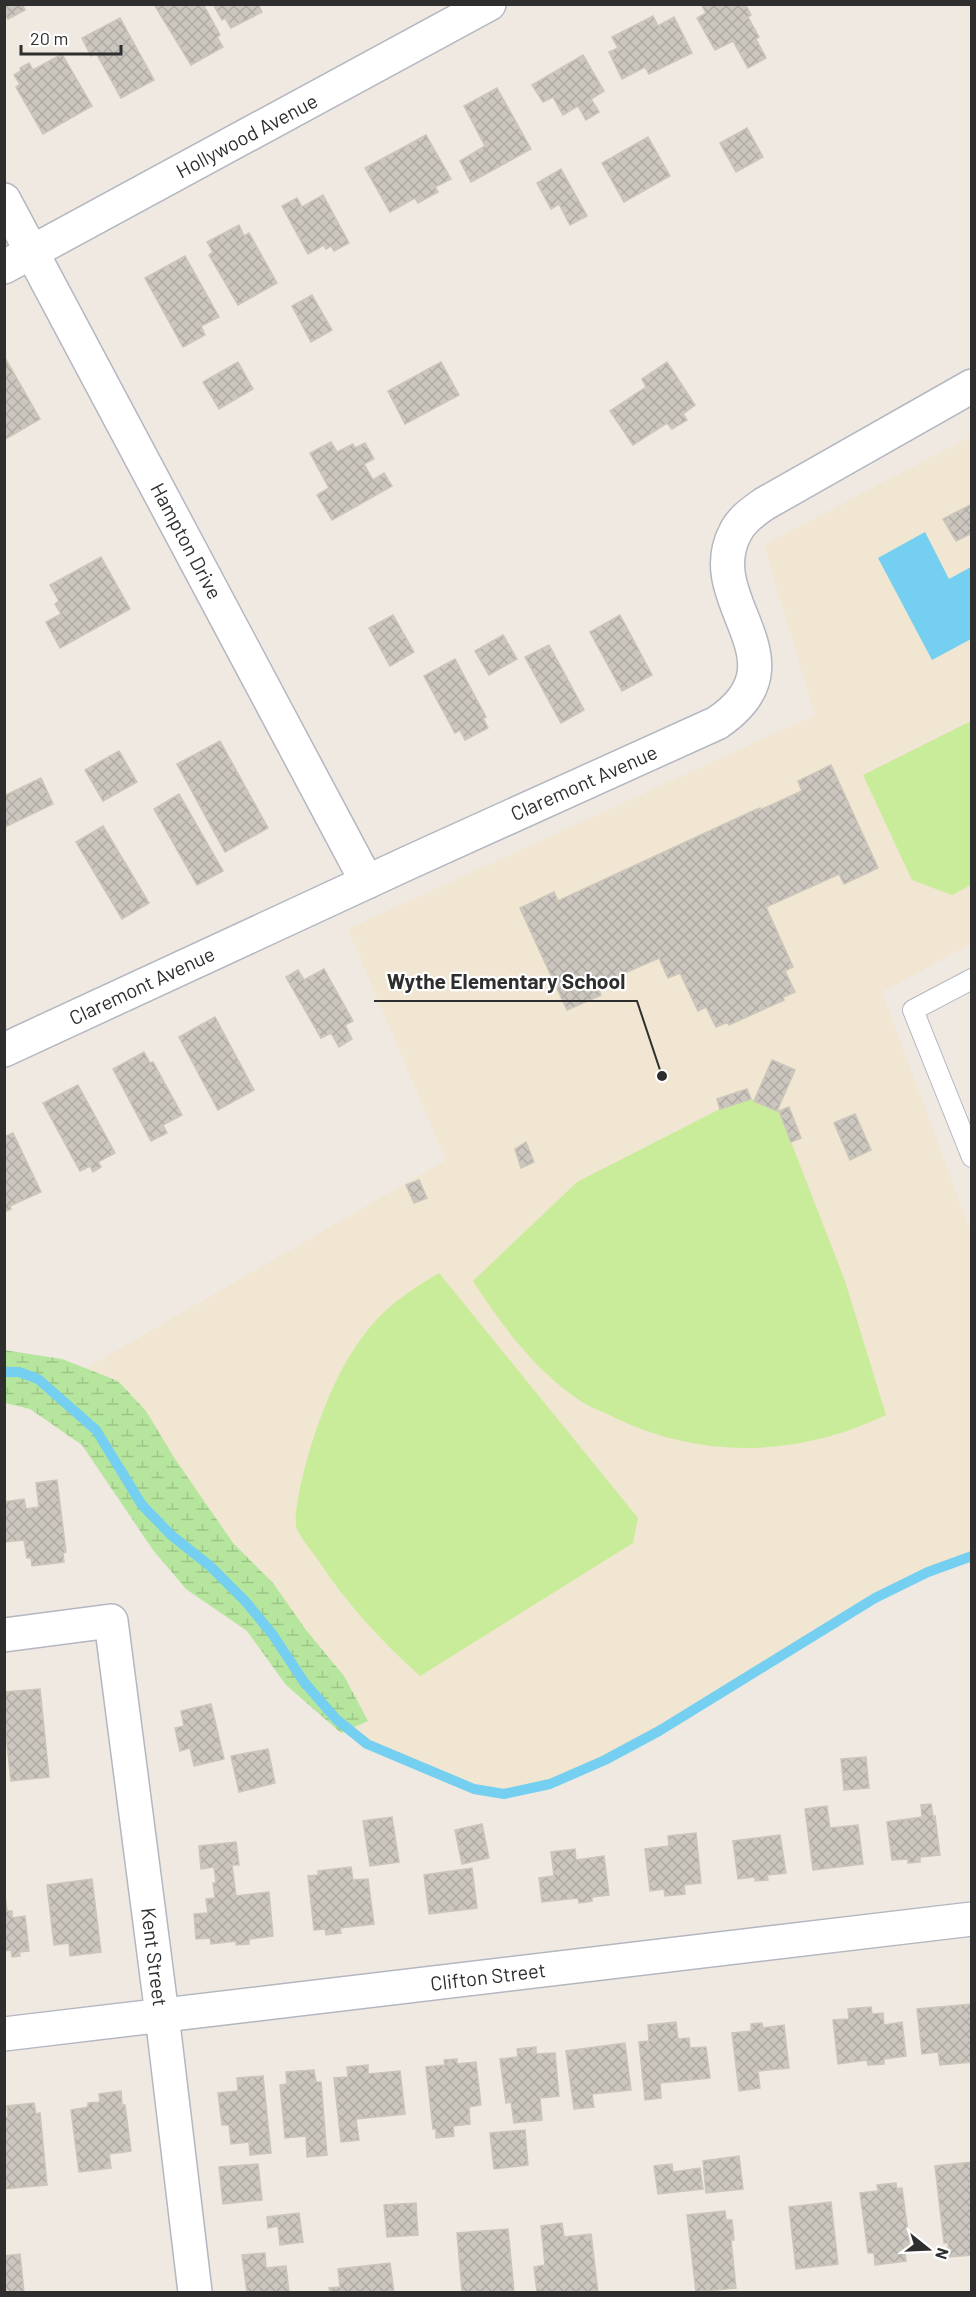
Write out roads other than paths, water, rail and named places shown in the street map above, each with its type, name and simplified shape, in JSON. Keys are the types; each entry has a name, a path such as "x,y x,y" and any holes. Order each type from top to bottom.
{"street":[{"name":"Hollywood Avenue","path":"19,259 489,4"},
{"name":"Hampton Drive","path":"4,200 19,259 367,882"},
{"name":"Claremont Avenue","path":"4,1050 717,723 731,713 744,699 751,685 755,664 753,645 728,580 726,566 735,531 747,517 764,504 972,386"},
{"name":"Kent Street","path":"4,1635 111,1621 195,2292"},
{"name":"Clifton Street","path":"4,2034 972,1919"}],"lane":[{"path":"972,979 913,1010 972,1157"}],"water":[{"path":"925,532 949,579 971,567 971,639 932,660 878,558"}],"waterway":[{"path":"4,1372 19,1372 38,1379 96,1430 142,1505 171,1535 210,1566 246,1602 273,1635 304,1682 336,1719 367,1744 474,1789 504,1794 550,1784 605,1760 659,1731 875,1598 928,1572 972,1556"}],"place":[{"name":"Wythe Elementary School","path":"662,1076"}]}
